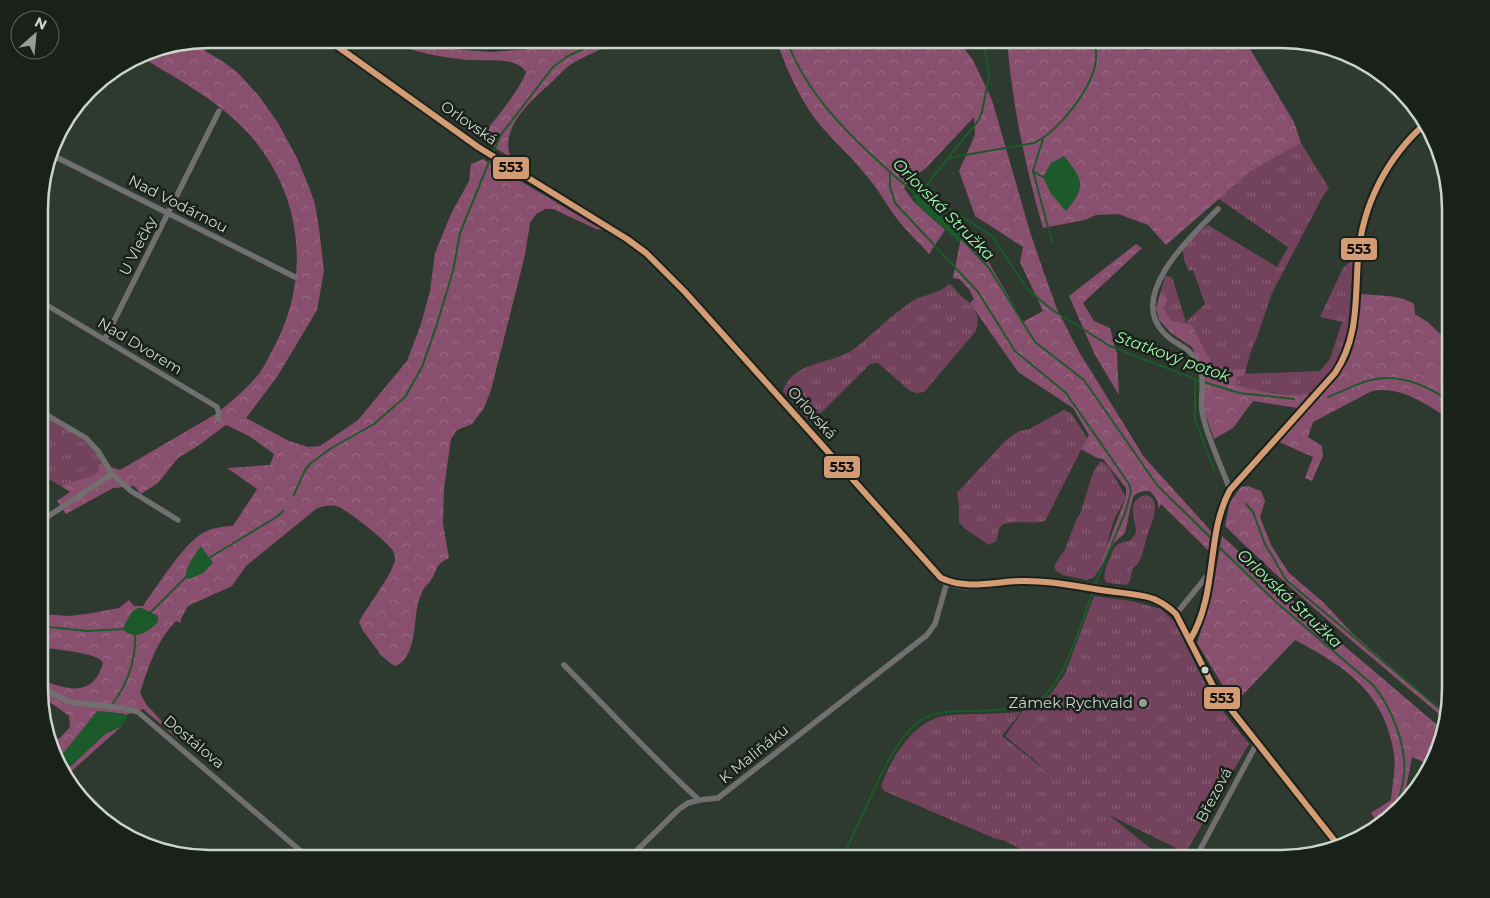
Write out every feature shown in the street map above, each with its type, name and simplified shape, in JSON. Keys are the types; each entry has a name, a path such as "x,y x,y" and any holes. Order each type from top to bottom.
{"main road":[{"name":"Orlovská","path":"340,48 487,153 613,230 646,253 667,272 929,566 947,582"},
{"path":"947,582 974,584 1019,580 1038,581 1140,596 1164,603 1176,614 1214,688 1335,841"}],"street":[{"name":"U Vlečky","path":"105,339 219,111"},
{"path":"1190,640 1208,598 1220,512 1230,490 1345,360 1352,339 1360,238 1365,214 1377,187 1393,159 1410,137 1421,128"},
{"name":"Nad Vodárnou","path":"56,157 295,277"},
{"path":"1218,208 1182,246 1170,262 1156,290 1151,308 1163,333 1189,350 1201,371 1204,423 1230,490"},
{"name":"Nad Dvorem","path":"48,306 217,407 218,418"},
{"path":"48,416 86,438 98,451 112,474 131,491 178,520"},
{"path":"48,516 112,474"},
{"path":"1176,614 1211,571"},
{"name":"K Maliňáku","path":"699,800 718,798 891,665 927,635 935,624 947,582"},
{"path":"564,665 666,770 699,800"},
{"name":"Dostálova","path":"48,690 69,702 123,708 138,712 299,850"},
{"name":"Březová","path":"1199,850 1256,743"},
{"path":"637,850 678,810 688,803 699,800"}],"green space":[{"path":"200,48 237,72 259,96 278,123 297,158 315,204 324,271 317,310 277,377 246,418 289,441 308,447 320,446 358,420 407,361 421,324 430,291 435,253 451,214 469,181 471,164 483,159 603,230 596,229 553,209 545,209 536,214 530,223 525,255 491,390 484,408 472,424 457,430 451,439 444,488 443,524 449,558 439,566 422,592 412,644 403,660 396,666 379,654 359,622 391,571 395,558 393,551 376,534 343,509 336,506 324,506 316,509 246,566 232,586 188,606 181,619 181,623 176,621 163,637 150,664 140,693 146,704 178,739 143,709 126,715 121,713 77,737 62,756 56,741 70,727 69,716 49,701 48,682 69,688 86,686 93,682 99,674 103,663 93,656 48,648 48,615 69,616 86,614 119,608 129,600 134,606 143,606 187,546 206,531 233,526 257,489 227,468 270,465 274,454 249,436 226,425 178,458 158,483 141,494 134,486 113,488 66,514 57,501 70,492 61,486 94,475 98,472 99,465 120,470 214,415 238,396 259,374 284,326 292,300 296,273 296,246 293,220 285,194 274,169 246,131 218,106 187,84 146,60 177,51","holes":["141,608 158,616 146,629 133,635 123,629 134,611"]},
{"path":"407,48 439,48 490,52 543,48 604,48 570,65 527,105 513,125 509,136 508,147 511,158 478,137 513,96 526,72 516,64 509,62 466,60 432,55"},
{"path":"779,48 964,48 973,60 992,100 1030,232 1057,309 1078,350 1144,457 1211,531 1211,553 1161,504 1159,509 1157,500 1150,491 1142,492 1133,497 1125,533 1115,542 1097,573 1126,497 1126,488 1103,459 1097,458 1081,449 1089,435 1073,408 1018,372 970,303 974,299 969,289 959,279 953,278 962,233 988,261 1023,322 1043,311 1020,262 1023,247 975,216 959,171 975,135 974,117 926,168 908,181 904,188 914,202 945,230 929,254 894,214 870,179 816,120 804,102"},
{"path":"1008,48 1143,48 1144,50 1162,48 1249,48 1294,122 1301,143 1251,171 1166,245 1148,225 1118,214 1096,215 1085,220 1043,228 1030,181 1012,87"},
{"path":"1301,143 1329,188 1272,293 1246,369 1215,370 1192,325 1171,322 1164,308 1168,300 1161,291 1165,276 1172,277 1186,322 1205,304 1193,270 1189,271 1184,260 1183,250 1194,236 1208,225 1277,267 1288,247 1219,199 1251,171"},
{"path":"1136,244 1142,248 1083,303 1094,321 1110,328 1117,354 1119,395 1095,355 1069,296"},
{"path":"1350,262 1353,262 1348,329 1343,353 1340,360 1313,391 1305,395 1296,395 1251,390 1235,384 1237,377 1242,374 1320,371 1330,359 1342,322 1320,317 1343,268"},
{"path":"949,284 975,310 978,320 976,331 924,392 916,393 910,391 878,363 870,364 811,423 783,391 794,375 802,369 850,352 908,304 941,290"},
{"path":"1161,291 1168,300 1164,308 1171,321 1192,325 1215,370 1246,369 1245,374 1237,377 1235,384 1272,393 1309,394 1298,408 1253,401 1233,428 1214,439 1204,410 1203,372 1192,347 1171,333 1159,320 1156,308"},
{"path":"1361,294 1402,298 1414,304 1415,314 1429,323 1442,336 1442,415 1403,394 1393,391 1372,391 1313,422 1308,437 1322,446 1323,456 1312,481 1305,478 1313,457 1279,442 1348,361 1353,348"},
{"path":"1064,410 1071,413 1087,438 1045,521 1005,524 1000,527 996,541 989,545 964,528 959,522 957,493 1006,440 1019,431 1029,429"},
{"path":"48,418 83,438 97,451 105,465 93,476 61,486 48,479"},
{"path":"1101,461 1108,466 1126,497 1113,522 1107,546 1097,573 1093,578 1086,580 1063,575 1056,571 1054,566 1065,549 1080,514 1094,470"},
{"path":"1248,486 1261,491 1265,501 1260,517 1271,545 1289,573 1324,603 1353,634 1441,710 1440,715 1305,600 1225,526 1230,502 1241,487"},
{"path":"1146,495 1154,502 1155,507 1141,559 1132,569 1130,581 1127,585 1108,583 1104,578 1111,554 1116,546 1122,542 1130,541 1135,535 1134,502"},
{"path":"1222,536 1322,627 1438,726 1434,742 1425,763 1412,757 1405,792 1380,817 1376,820 1371,813 1391,800 1394,754 1382,714 1372,698 1346,672 1314,650 1295,640 1234,704 1197,643 1211,599"},
{"path":"1094,596 1131,601 1161,609 1174,621 1211,696 1249,744 1187,850 1180,850 1109,815 1153,850 1022,850 1003,840 996,839 884,791 881,786 890,765 910,736 928,722 939,717 970,714 1021,712 1002,736 1062,783 1005,736 1024,709 1050,695 1065,674"},
{"path":"122,726 71,772 65,763 71,766 105,734"},
{"path":"82,790 100,804 94,802"}],"shaded area":[{"path":"1064,156 1079,177 1080,183 1077,195 1066,211 1051,194 1043,177 1051,163"},
{"path":"917,191 962,233 960,243 914,202 916,200 912,197"},
{"path":"201,546 213,563 203,573 190,579 186,578 189,565"},
{"path":"137,608 158,616 158,622 146,632 137,635 128,633 123,629 131,613"},
{"path":"97,711 121,713 128,717 122,726 105,734 71,766 65,763 62,755"}],"waterway":[{"path":"493,153 500,136 553,67 568,56 585,48"},
{"name":"Orlovská Stružka","path":"790,48 805,78 830,112 859,143 916,195"},
{"path":"948,158 978,121 982,112 989,76 984,48"},
{"path":"919,195 948,158 1034,143 1055,128 1084,92 1095,65 1095,48"},
{"path":"1043,139 1033,171 1052,242"},
{"path":"294,495 305,470 311,463 330,449 374,424 405,397 422,367 453,271 460,233 491,157"},
{"path":"890,172 890,187 895,203 978,292 1015,351 1066,393 1129,484 1131,492 1125,513 1094,587"},
{"path":"1034,172 1043,177"},
{"name":"Statkový potok","path":"925,200 941,203 993,237 1027,289 1051,309 1110,346 1200,381"},
{"name":"Orlovská Stružka","path":"960,237 989,268 1035,342 1084,380 1157,485 1214,541"},
{"name":"Statkový potok","path":"1328,397 1366,381 1382,378 1413,382 1442,396"},
{"path":"1195,379 1195,420 1214,470"},
{"name":"Statkový potok","path":"1204,382 1239,393 1294,399"},
{"path":"1246,504 1253,512 1265,544 1286,580 1441,710"},
{"path":"209,558 278,516 283,511"},
{"name":"Orlovská Stružka","path":"1217,545 1276,602 1373,685 1380,694 1392,716 1401,740 1404,776 1398,799"},
{"path":"151,612 186,577"},
{"path":"846,850 886,766 903,738 916,724 940,713 1011,709 1029,705 1047,693 1064,668 1093,591"},
{"path":"48,627 87,631 125,629"},
{"path":"113,703 127,679 133,661 135,633"}],"transit line":[{"name":"553","path":"340,48 478,147 627,239 646,253 685,292 941,578 961,584 1041,581 1141,595 1154,599 1168,607 1176,614 1214,688 1335,841"},
{"name":"553","path":"1190,640 1205,602 1217,526 1230,490 1335,373 1343,359 1352,332 1356,303 1360,238 1371,201 1389,166 1421,128"}],"place":[{"name":"Zámek Rychvald","path":"1143,703"}]}
